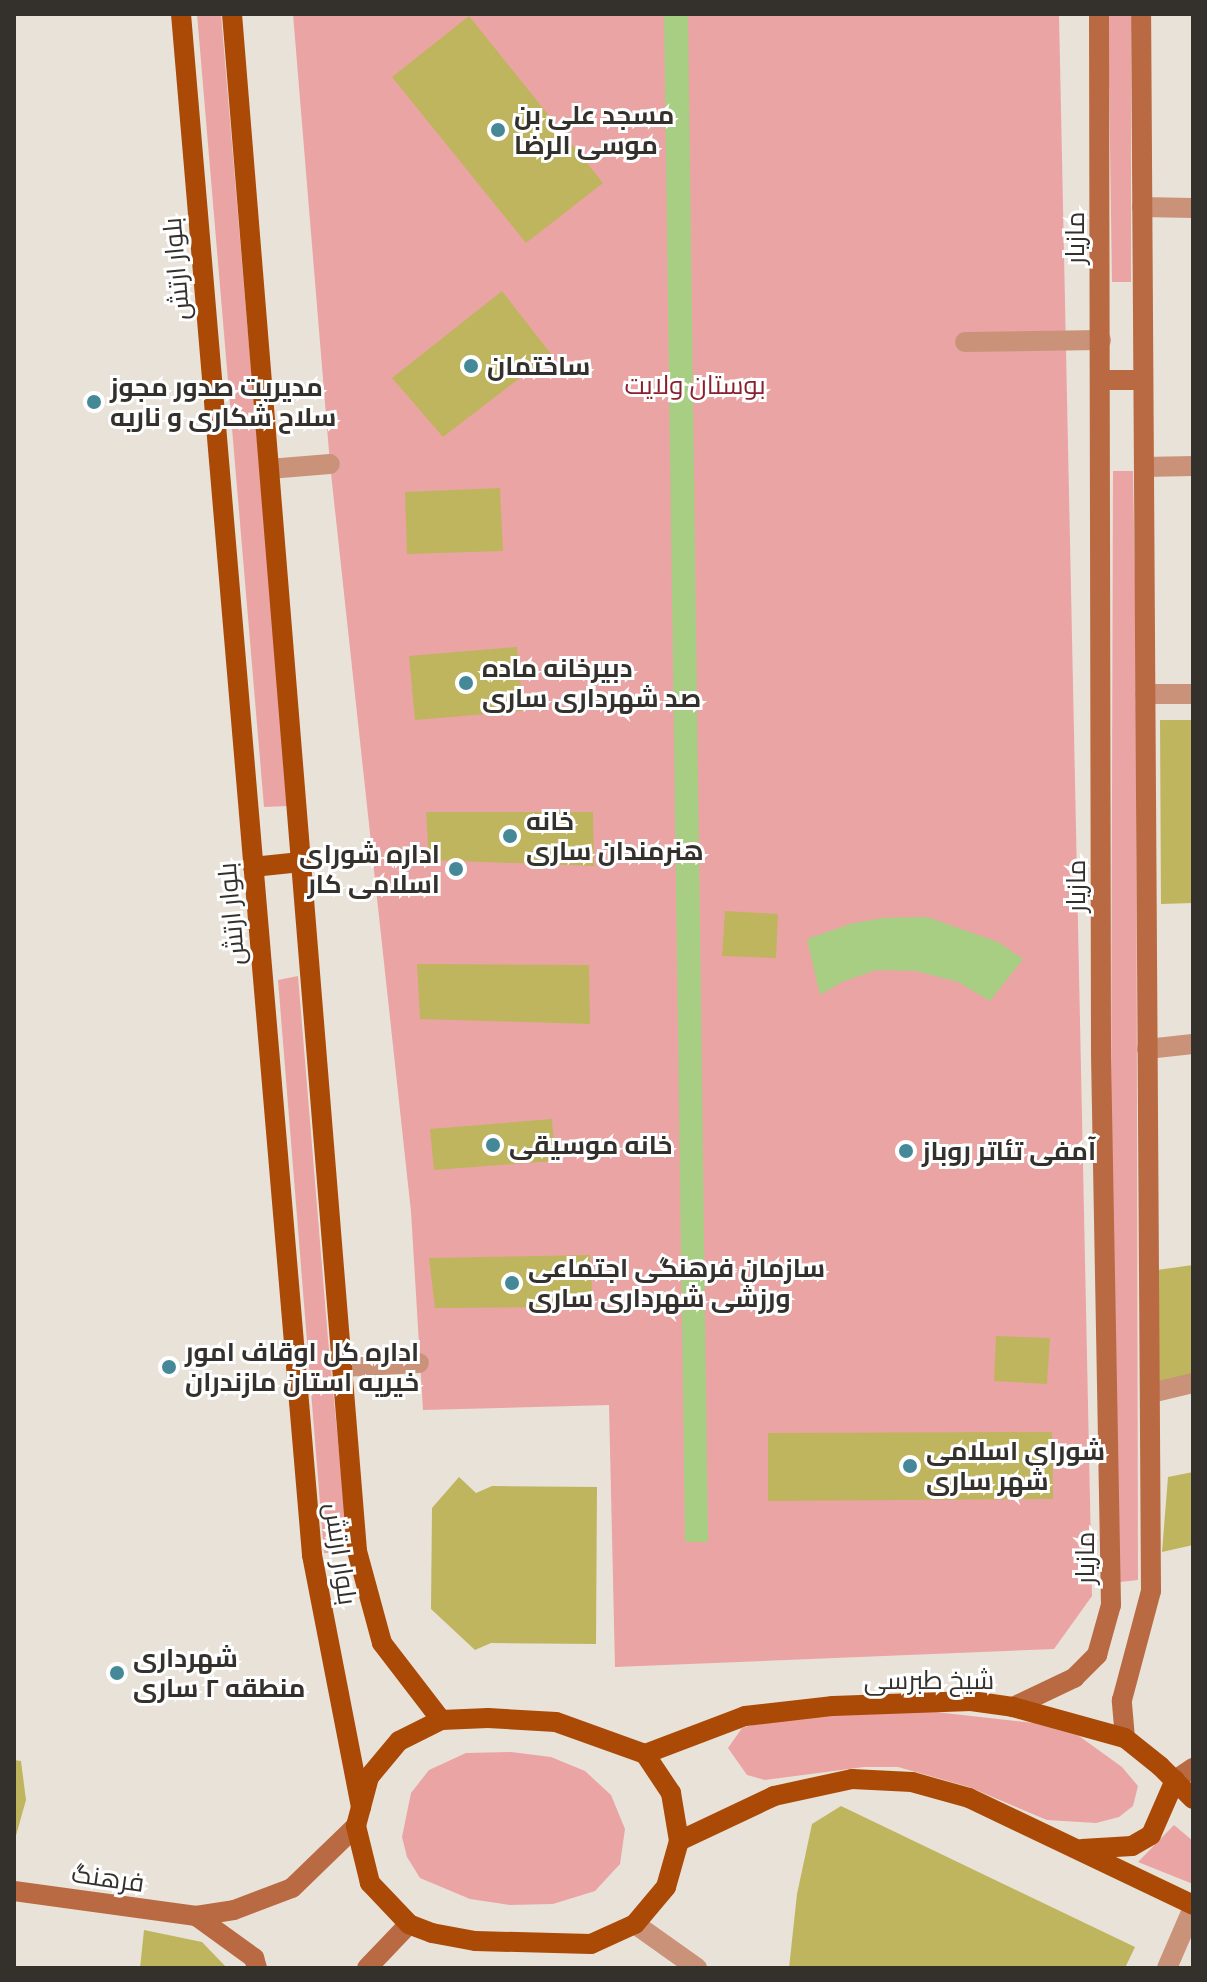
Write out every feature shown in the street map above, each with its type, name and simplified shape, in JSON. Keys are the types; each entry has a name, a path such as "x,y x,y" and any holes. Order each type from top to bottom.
{"main road":[{"name":"بلوار ارتش","path":"181,14 312,1555 358,1816"},
{"name":"بلوار ارتش","path":"232,14 357,1551 382,1643 441,1720"},
{"name":"مازیار","path":"1013,1707 1074,1678 1097,1655 1111,1605 1101,1052 1099,14"},
{"path":"1125,1738 1122,1700 1151,1591 1141,14"},
{"path":"1102,380 1143,380"},
{"path":"253,867 301,862"},
{"name":"شیخ طبرسی","path":"645,1754 745,1716 833,1706 971,1701 1013,1707 1125,1738 1193,1799"},
{"path":"441,1720 556,1722 645,1754 671,1793 679,1841 666,1887 635,1924 591,1944 475,1941 432,1933 409,1924 370,1883 358,1816 369,1777 399,1741 441,1720"},
{"path":"1078,1849 1132,1846 1151,1835 1175,1780 1193,1768"},
{"path":"679,1841 774,1796 852,1779 912,1782 969,1798 1193,1906"},
{"name":"فرهنگ","path":"14,1891 196,1916 234,1910 292,1888 358,1816"},
{"name":"فرهنگ","path":"196,1916 254,1958 257,1968"},
{"path":"367,1968 409,1924"}],"street":[{"path":"1142,207 1193,208"},
{"path":"965,342 1101,340"},
{"path":"269,469 330,464"},
{"path":"1144,467 1193,466"},
{"path":"1145,694 1193,694"},
{"path":"1147,1049 1193,1044"},
{"path":"342,1367 419,1363"},
{"path":"1151,1393 1193,1383"},
{"path":"1167,1968 1193,1906"},
{"path":"635,1924 697,1968"}],"green space":[{"path":"197,14 221,14 288,806 264,807"},
{"name":"بوستان ولایت","path":"293,14 1059,14 1092,1596 1054,1649 615,1667 609,1405 423,1410 411,1212 330,464"},
{"path":"1108,14 1131,14 1131,282 1112,282"},
{"path":"1113,471 1133,471 1136,641 1138,1580 1120,1582 1111,1117"},
{"path":"298,976 349,1553 324,1553 278,980"},
{"path":"900,1708 1034,1723 1079,1736 1122,1767 1138,1786 1133,1806 1119,1817 1096,1823 1047,1820 969,1787 898,1767 864,1767 765,1780 747,1775 728,1748 742,1728 762,1722"},
{"path":"511,1752 551,1757 585,1771 611,1795 625,1829 620,1864 595,1891 553,1904 510,1905 470,1899 420,1878 407,1857 402,1837 411,1793 429,1770 466,1753"},
{"path":"1174,1825 1193,1841 1193,1884 1138,1862"}],"shaded area":[{"path":"664,14 688,14 708,1542 685,1542"},
{"path":"927,917 998,942 1023,959 990,1001 958,982 916,971 876,970 842,982 820,995 807,939 850,924 882,918"}],"building":[{"name":"مسجد علی بن موسی الرضا","path":"469,16 603,183 526,243 392,77"},
{"name":"ساختمان","path":"502,291 551,354 443,437 392,378"},
{"path":"500,488 503,551 407,554 405,492"},
{"name":"دبیرخانه ماده صد شهرداری ساری","path":"517,647 523,711 415,720 409,656"},
{"path":"1160,720 1193,720 1193,903 1161,904"},
{"name":"خانه هنرمندان ساری","path":"426,812 593,812 594,866 429,860"},
{"path":"725,911 778,914 776,958 722,956"},
{"path":"417,964 589,965 590,1024 420,1019"},
{"name":"خانه موسیقی","path":"552,1119 555,1161 434,1170 430,1129"},
{"name":"سازمان فرهنگی اجتماعی ورزشی شهرداری ساری","path":"590,1255 593,1307 435,1308 429,1258"},
{"path":"1193,1265 1193,1383 1151,1393 1150,1271"},
{"path":"996,1336 1050,1338 1047,1384 994,1381"},
{"name":"شورای اسلامی شهر ساری","path":"1052,1432 1053,1499 768,1501 768,1433"},
{"path":"1193,1472 1193,1545 1162,1552 1168,1477"},
{"path":"459,1477 476,1493 492,1486 597,1487 596,1644 491,1643 475,1650 431,1609 432,1508"},
{"path":"14,1760 21,1761 26,1800 15,1839"},
{"path":"841,1806 1135,1947 1125,1968 789,1968 797,1894 812,1824"},
{"path":"144,1930 202,1942 227,1968 140,1968"}],"place":[{"name":"مسجد علی بن موسی الرضا","path":"498,130"},
{"name":"ساختمان","path":"471,366"},
{"name":"مدیریت صدور مجوز سلاح شکاری و ناریه","path":"94,402"},
{"name":"دبیرخانه ماده صد شهرداری ساری","path":"466,683"},
{"name":"خانه هنرمندان ساری","path":"510,836"},
{"name":"اداره شورای اسلامی کار","path":"456,869"},
{"name":"خانه موسیقی","path":"493,1145"},
{"name":"آمفی تئاتر روباز","path":"906,1151"},
{"name":"سازمان فرهنگی اجتماعی ورزشی شهرداری ساری","path":"512,1283"},
{"name":"اداره کل اوقاف امور خیریه استان مازندران","path":"169,1367"},
{"name":"شورای اسلامی شهر ساری","path":"910,1466"},
{"name":"شهرداری منطقه ۲ ساری","path":"117,1673"}]}
